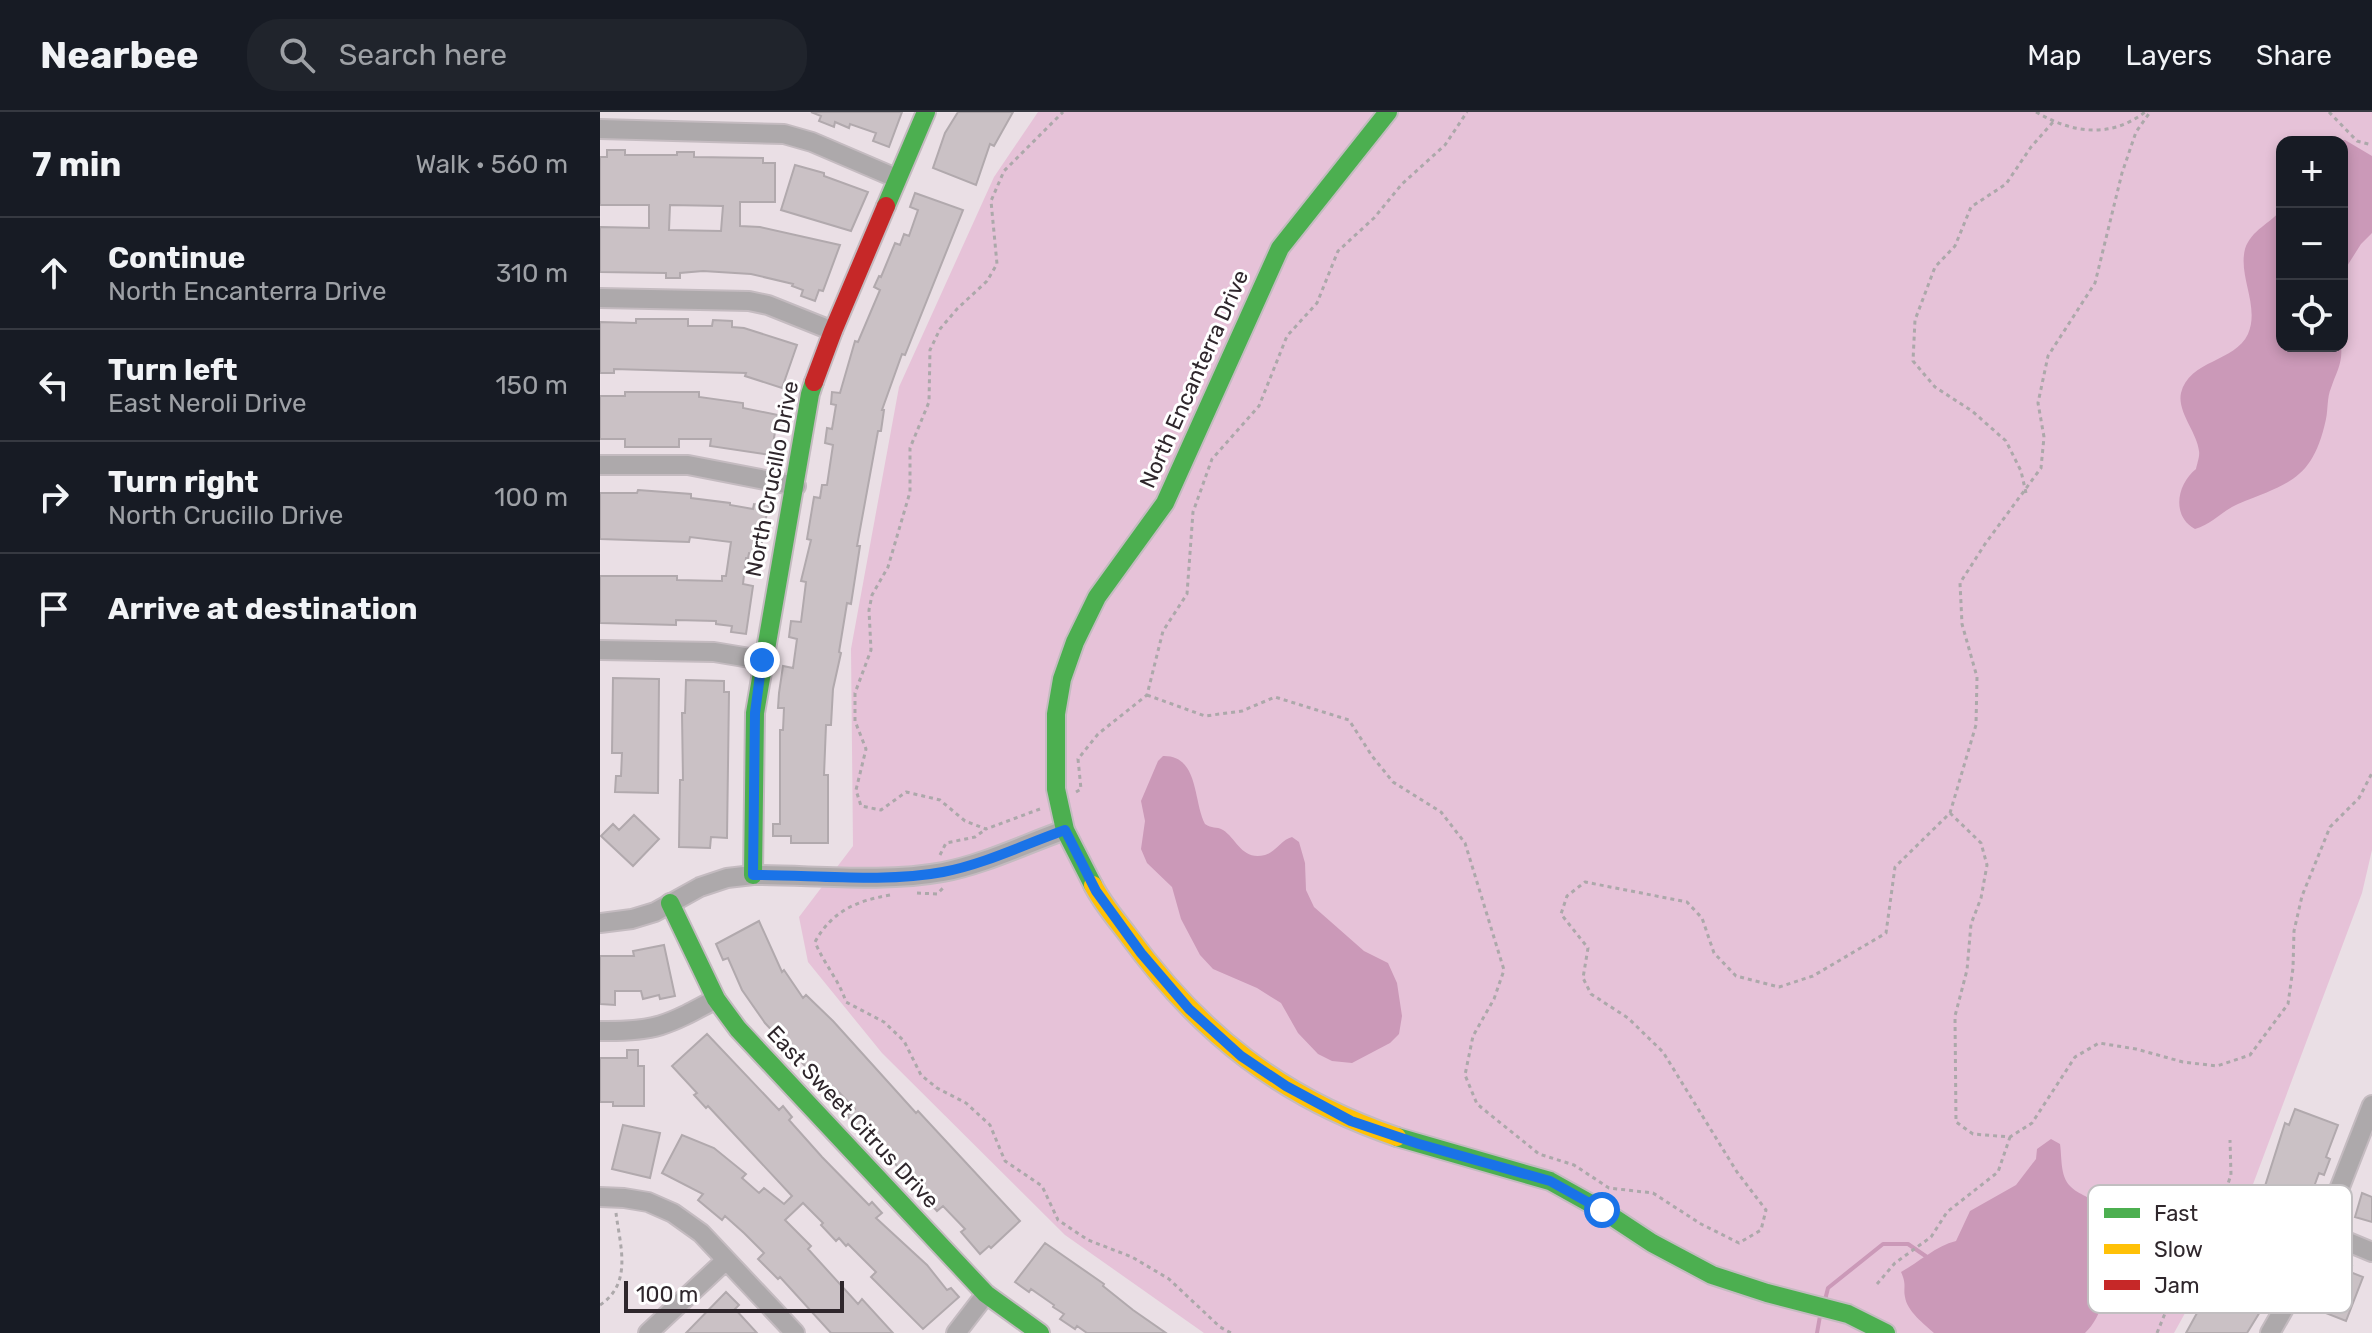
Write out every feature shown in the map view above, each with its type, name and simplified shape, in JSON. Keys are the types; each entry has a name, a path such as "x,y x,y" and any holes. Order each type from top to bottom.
{"street":[{"name":"North Crucillo Drive","path":"753,875 755,713 810,394 833,331 926,112"},
{"name":"North Encanterra Drive","path":"1388,112 1280,248 1165,503 1091,608 1075,642 1062,679 1056,714 1055,762 1065,830 1096,891 1141,953 1189,1009 1241,1056 1286,1086 1351,1121 1550,1181 1652,1243 1712,1275 1848,1314 1886,1333"},
{"path":"600,129 784,134 812,142 896,178"},
{"path":"600,298 749,301 768,305 833,331"},
{"path":"600,465 688,465 796,486"},
{"path":"600,650 714,652 762,660"},
{"path":"600,923 655,912 700,887 727,878 753,875 911,876 943,872 972,865 1065,830"},
{"name":"East Sweet Citrus Drive","path":"670,903 716,999 766,1061 986,1294 1040,1333"},
{"path":"600,1031 637,1032 666,1026 716,999"},
{"path":"2342,1185 2372,1105"},
{"path":"608,1197 648,1202 673,1213 701,1233 795,1333"},
{"path":"2352,1244 2372,1252"},
{"path":"648,1333 726,1260"},
{"path":"956,1333 986,1294"},
{"path":"2270,1333 2281,1313"}],"path":[{"path":"986,829 965,821 940,800 906,792 881,810 861,806 856,790 866,749 855,721 855,693 871,650 869,610 872,595 888,567 910,492 910,448 929,402 930,350 940,329 987,281 997,264 991,201 1004,171 1063,112"},
{"path":"914,893 937,894 945,886 939,857 946,843 975,837 986,829 1059,802 1081,789 1078,759 1098,734 1147,695 1163,631 1187,594 1193,512 1212,459 1259,406 1287,336 1317,303 1338,251 1374,218 1402,184 1445,145 1467,112"},
{"path":"2036,112 2053,122 2091,132 2133,121 2148,112"},
{"path":"1147,695 1205,716 1242,711 1275,697 1349,720 1393,782 1441,812 1465,843 1504,970 1494,999 1473,1036 1467,1062 1465,1075 1477,1104 1539,1154 1574,1165 1609,1188 1653,1193 1701,1224 1739,1243 1761,1230 1766,1210 1737,1172 1663,1052 1628,1018 1591,994 1583,978 1588,948 1561,914 1567,896 1585,882 1687,902 1702,918 1714,953 1736,976 1779,987 1813,976 1886,933 1895,867 1950,813 1976,725 1977,677 1962,624 1960,583 2041,468 2044,437 2038,403 2048,356 2095,283 2122,173 2136,132 2148,112"},
{"path":"2329,112 2357,141 2372,145"},
{"path":"2026,493 2021,471 2006,441 1972,411 1935,387 1913,361 1915,320 1935,267 1955,246 1971,207 2006,184 2031,147 2053,122"},
{"path":"1950,813 1981,843 1987,865 1981,898 1971,924 1967,970 1955,1016 1956,1122 1973,1134 2010,1137 2032,1123 2075,1057 2099,1043 2183,1062 2217,1066 2250,1055 2288,1004 2299,908 2330,827 2359,798 2372,773"},
{"path":"890,895 864,899 826,922 815,942 823,962 841,985 846,1002 884,1022 904,1041 921,1075 937,1088 966,1103 990,1125 1005,1161 1042,1186 1058,1220 1088,1240 1132,1257 1169,1279 1220,1327 1231,1333"},
{"path":"1877,1284 1895,1263 1931,1237 1947,1212 1998,1172 2010,1137"},
{"path":"2227,1185 2231,1175 2230,1140"},
{"path":"600,1305 614,1292 622,1274 623,1248 608,1197"},
{"path":"2157,1333 2165,1313"}],"shaded area":[{"path":"1038,112 2372,112 2372,850 2362,893 2253,1185 2088,1185 2088,1313 2185,1313 2174,1333 1204,1333 1065,1235 882,1053 808,962 799,917 853,846 851,649 899,387 994,177"},
{"path":"2348,142 2372,156 2372,233 2348,265"},
{"path":"2276,215 2276,352 2341,352 2340,363 2330,392 2321,439 2306,467 2285,484 2232,507 2195,529 2182,516 2179,500 2184,483 2196,469 2199,453 2184,415 2181,393 2193,374 2233,350 2248,334 2252,313 2244,260 2248,242"},
{"path":"1163,756 1175,758 1189,771 1205,824 1223,830 1245,852 1265,855 1292,837 1299,842 1305,863 1306,890 1314,907 1364,951 1388,963 1397,983 1402,1016 1399,1034 1390,1043 1352,1063 1332,1061 1318,1054 1298,1033 1281,1003 1257,988 1213,969 1200,955 1181,919 1172,887 1147,863 1141,849 1145,821 1141,801"},
{"path":"2051,1139 2060,1144 2067,1182 2088,1198 2088,1313 2098,1313 2094,1322 2085,1333 1934,1333 1909,1307 1901,1272 1935,1250 1956,1241 1970,1211 2016,1185 2036,1159 2037,1149"}],"building":[{"path":"811,112 902,112 889,147 873,141 876,133 850,124 849,128 835,122 834,127 819,121 821,116"},
{"path":"958,112 1013,112 994,146 990,144 976,185 933,168 945,133"},
{"path":"607,150 625,150 625,155 694,152 694,157 763,158 763,163 775,163 775,202 740,202 740,226 760,227 840,245 823,291 819,290 815,301 801,296 803,290 793,284 751,274 703,271 680,273 680,278 666,278 666,273 600,272 600,227 649,228 649,205 600,205 600,157 607,157","holes":["670,205 723,206 721,231 669,230"]},
{"path":"795,165 824,173 824,176 868,192 851,231 781,210"},
{"path":"915,193 963,210 905,355 902,354 882,410 881,431 878,431 857,546 860,546 851,604 847,603 833,689 831,725 826,725 824,775 828,775 828,843 791,843 791,836 773,836 773,824 780,824 780,730 783,730 784,708 778,708 779,693 783,666 793,668 797,639 789,637 791,621 801,622 806,582 801,581 811,540 807,539 814,497 820,498 822,485 827,485 833,445 825,443 827,428 832,429 836,405 831,404 832,392 840,393 855,341 858,342 880,290 874,287 895,243 900,245 904,234 909,236 918,210 910,207"},
{"path":"636,319 688,319 688,326 712,326 713,320 732,321 732,327 797,345 782,388 745,376 746,373 614,369 614,373 600,373 600,322 636,323"},
{"path":"625,392 699,392 699,397 743,403 743,408 778,415 771,455 710,446 711,439 679,439 679,447 625,447 625,439 600,439 600,396 625,396"},
{"path":"638,490 691,494 691,498 753,509 754,504 768,506 760,554 749,553 746,558 743,584 753,586 746,634 731,632 732,626 716,624 716,621 676,620 676,625 600,623 600,576 677,576 677,580 722,581 722,576 726,576 731,542 690,537 689,542 600,539 600,493 637,493"},
{"path":"613,678 659,679 658,793 615,792 616,776 621,776 622,753 612,753"},
{"path":"686,680 724,681 724,692 729,692 727,838 711,837 710,848 679,847 680,780 683,780 682,713 685,713"},
{"path":"634,815 659,839 633,866 601,836 613,824 619,830"},
{"path":"759,921 782,972 784,970 803,998 806,995 833,1021 1020,1221 991,1248 989,1246 980,1254 961,1232 965,1229 943,1206 937,1211 889,1157 893,1154 866,1123 859,1129 847,1116 855,1109 836,1089 828,1095 819,1085 821,1083 765,1023 742,990 728,958 723,960 716,944"},
{"path":"664,945 675,996 660,999 659,995 643,999 641,991 615,991 615,1005 600,1004 600,956 634,956 633,951"},
{"path":"707,1034 779,1110 783,1106 792,1117 789,1120 869,1205 872,1202 882,1213 876,1218 927,1265 947,1290 951,1288 959,1297 923,1329 871,1277 876,1272 848,1244 846,1246 839,1238 836,1241 803,1203 785,1220 811,1246 808,1249 858,1304 862,1299 893,1333 831,1333 780,1277 778,1279 758,1259 764,1253 744,1233 725,1216 722,1220 698,1200 703,1194 662,1173 682,1135 714,1148 746,1174 742,1178 759,1193 764,1188 784,1204 792,1196 694,1095 697,1093 672,1066"},
{"path":"627,1050 638,1050 638,1066 644,1066 644,1106 613,1106 613,1102 600,1102 600,1058 627,1058"},
{"path":"2295,1109 2338,1125 2326,1157 2330,1159 2324,1175 2319,1173 2315,1185 2265,1185 2285,1123 2289,1125"},
{"path":"623,1125 660,1133 650,1178 612,1169"},
{"path":"2362,1193 2372,1197 2372,1222 2355,1217"},
{"path":"1045,1243 1166,1333 1087,1333 1060,1319 1064,1314 1054,1305 1015,1282"},
{"path":"2352,1273 2363,1277 2352,1305"},
{"path":"726,1292 739,1305 735,1309 757,1333 686,1333"},
{"path":"2197,1313 2259,1313 2247,1333 2186,1333"},
{"path":"2326,1313 2349,1313 2346,1321"}],"waterway":[{"path":"1825,1300 1828,1288 1883,1244 1908,1244 1927,1257"},
{"path":"1817,1333 1820,1316"}],"traffic: fast":[{"path":"886,206 926,112"},
{"path":"1093,885 1065,830 1056,789 1056,714 1062,679 1075,642 1097,597 1165,503 1280,248 1388,112"},
{"path":"753,875 755,713 814,382"},
{"path":"670,903 716,999 738,1029 986,1294 1040,1333"},
{"path":"1397,1137 1550,1181 1652,1243 1712,1275 1848,1314 1886,1333"}],"traffic: slow":[{"path":"1093,885 1109,911 1156,971 1214,1032 1280,1082 1355,1121 1397,1137"}],"traffic: jam":[{"path":"814,382 886,206"}],"route":[{"path":"762,660 755,713 753,875 911,876 943,872 972,865 1065,830 1096,891 1141,953 1189,1009 1241,1056 1286,1086 1351,1121 1550,1181 1602,1210"}]}
